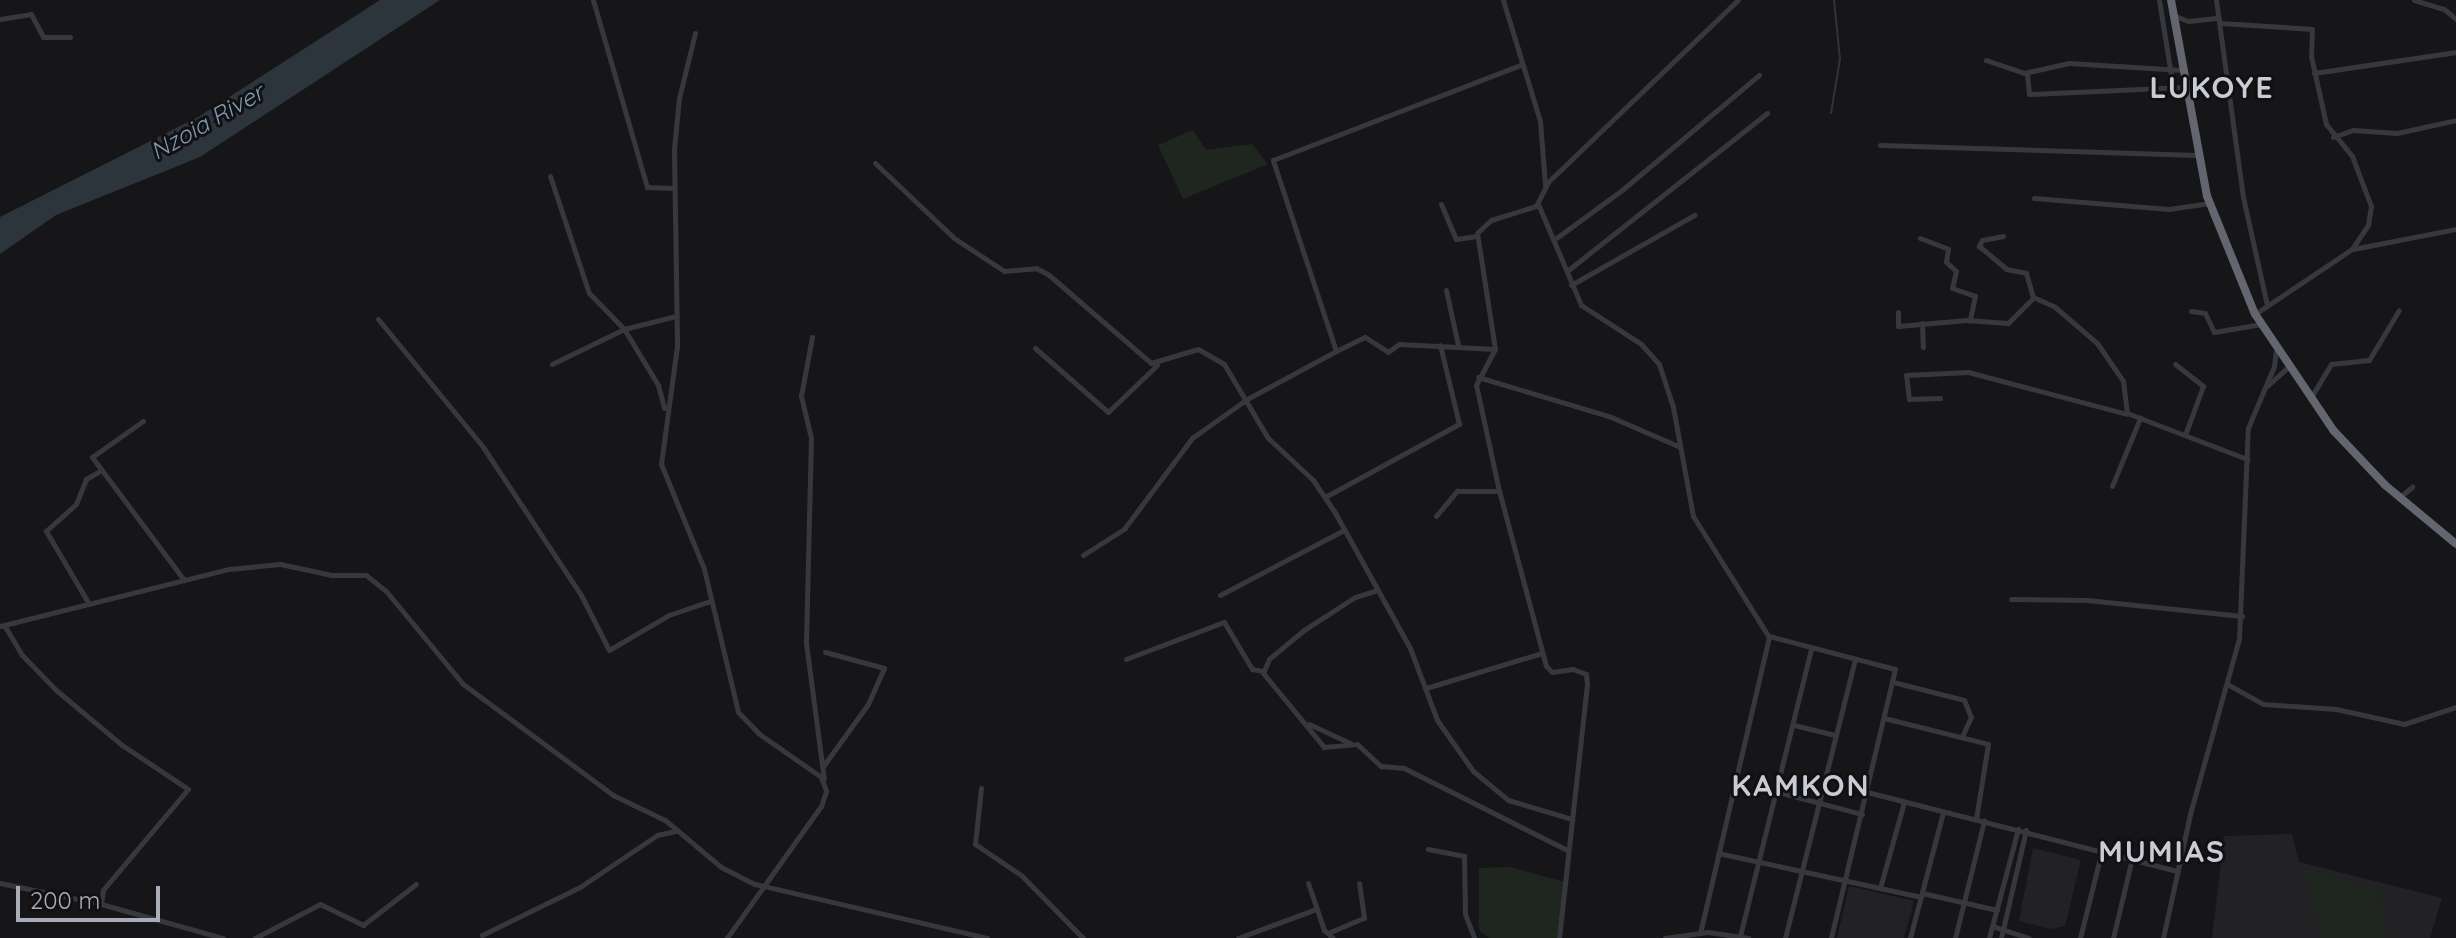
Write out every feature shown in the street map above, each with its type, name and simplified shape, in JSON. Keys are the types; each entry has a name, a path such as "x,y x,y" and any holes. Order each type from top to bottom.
{"highway":[{"path":"2171,0 2197,155 2210,203 2255,314 2309,399 2399,497 2456,544"}],"street":[{"path":"593,0 647,187 673,188"},
{"path":"1503,0 1542,132 1545,186 1538,204 1555,239 1571,285 1588,311 1655,357 1673,407 1687,497 1698,527 1769,636 1811,650 1893,666 1893,682 1831,938"},
{"path":"1545,186 1738,0"},
{"path":"2159,0 2173,87"},
{"path":"2216,0 2243,197 2267,305"},
{"path":"2414,0 2444,9 2456,19"},
{"path":"0,19 31,13 43,37 70,37"},
{"path":"2162,14 2173,14 2188,21 2309,28 2314,73 2332,138 2352,156 2371,206 2368,225 2352,249"},
{"path":"2164,29 2176,28"},
{"path":"695,33 679,98 673,188 676,358 665,413 661,464 704,569 726,677 740,716 824,780"},
{"path":"2167,49 2179,48"},
{"path":"2314,73 2456,50"},
{"path":"1986,60 2027,73 2069,63 2182,70"},
{"path":"1336,351 1273,160 1521,65"},
{"path":"2027,73 2029,94 2185,87"},
{"path":"1555,239 1608,202 1759,75"},
{"path":"1567,271 1767,113"},
{"path":"2332,138 2350,130 2383,135 2456,120"},
{"path":"1880,145 2197,155"},
{"path":"875,163 942,228 994,266 1004,271 1043,271 1157,364"},
{"path":"550,176 590,297 624,329 658,385 665,413"},
{"path":"2034,198 2169,209 2210,203"},
{"path":"1441,204 1456,239 1477,236"},
{"path":"1538,204 1486,222 1477,236 1495,349 1478,377 1499,491 1548,670 1586,674 1559,938"},
{"path":"1571,285 1694,215"},
{"path":"2255,314 2352,249 2456,229"},
{"path":"2003,236 1982,240 1979,246 2009,271 2026,273 2033,298"},
{"path":"1920,238 1948,249 1946,262 1956,271 1952,288 1975,296 1970,320"},
{"path":"1446,290 1458,345"},
{"path":"1898,312 1898,326 1970,320 2011,322 2033,298"},
{"path":"2033,298 2055,307 2097,343 2123,381 2129,414"},
{"path":"2309,399 2331,364 2369,360 2399,310"},
{"path":"2191,311 2205,313 2214,332 2261,324"},
{"path":"552,364 624,329 676,316"},
{"path":"378,319 483,447 581,595 609,650 669,615 710,601"},
{"path":"1922,323 1923,347"},
{"path":"727,938 821,806 824,765 806,643 811,438 801,396 812,337"},
{"path":"1083,555 1124,529 1192,438 1247,399 1336,351 1365,337 1387,352 1399,344 1495,349"},
{"path":"1325,497 1459,424 1440,345"},
{"path":"1035,348 1107,412 1157,364 1192,350 1209,351 1232,371 1268,438 1325,497 1377,590 1449,739 1489,788 1508,800 1572,819"},
{"path":"2163,938 2242,616 2249,420 2276,350"},
{"path":"2175,364 2204,387 2185,435"},
{"path":"2263,389 2287,368"},
{"path":"1940,398 1909,399 1906,375 1968,372 2129,414 2247,459"},
{"path":"1478,377 1611,417 1679,446"},
{"path":"2112,486 2140,418"},
{"path":"143,421 92,456 100,471 184,580"},
{"path":"89,604 46,530 76,504 86,479 100,471"},
{"path":"2399,497 2412,487"},
{"path":"1436,516 1457,491 1499,491"},
{"path":"1220,595 1344,530"},
{"path":"101,904 103,890 188,789 122,745 56,690 22,655 2,625 184,580 271,563 325,574 366,575 386,591 463,684 602,787 677,831 721,867 763,885 987,938"},
{"path":"1262,671 1269,659 1304,630 1355,597 1377,590"},
{"path":"2011,599 2087,600 2242,616"},
{"path":"1126,659 1222,622 1232,628 1253,671 1262,671 1324,747 1350,743"},
{"path":"1700,933 1769,636"},
{"path":"1665,938 1700,933 1746,937 1760,861 1811,650"},
{"path":"824,765 868,704 884,668 825,652"},
{"path":"1426,688 1542,653"},
{"path":"1785,938 1855,660"},
{"path":"1893,682 1964,700 1971,717 1962,736"},
{"path":"2227,684 2263,704 2336,709 2404,724 2456,707"},
{"path":"1884,718 1962,736 1989,746 1976,819"},
{"path":"1308,724 1365,749 1381,766 1404,768 1567,850"},
{"path":"1794,725 1835,735"},
{"path":"981,788 975,844 1021,875 1083,938"},
{"path":"1777,792 1862,814"},
{"path":"1867,792 2102,849 2178,871"},
{"path":"1880,888 1904,802"},
{"path":"1910,938 1943,812"},
{"path":"1955,938 1984,821"},
{"path":"1989,938 2022,830"},
{"path":"2001,938 2022,830"},
{"path":"482,935 580,887 657,835 677,831"},
{"path":"1428,849 1464,856 1465,914 1474,938"},
{"path":"2080,938 2102,849"},
{"path":"1718,853 1997,910"},
{"path":"2113,938 2132,858"},
{"path":"0,883 101,904 223,938"},
{"path":"1308,883 1316,909 1330,936 1364,918 1359,883"},
{"path":"255,938 320,904 363,925 416,884"},
{"path":"1238,938 1316,909"},
{"path":"1992,926 2029,938"}],"shaded area":[{"path":"1193,130 1206,150 1252,144 1268,164 1183,199 1158,145"},
{"path":"2292,834 2299,862 2442,898 2430,938 2212,938 2224,836"},
{"path":"2033,848 2081,860 2065,926 2051,929 2019,921"},
{"path":"1510,867 1568,883 1561,938 1489,938 1479,930 1479,868"},
{"path":"2309,869 2380,891 2385,938 2323,938 2303,871"},
{"path":"1849,886 1914,901 1904,938 1837,938"}],"water":[{"name":"Nzoia River","path":"380,0 440,0 200,157 56,215 0,254 0,217 198,117"}],"waterway":[{"path":"1831,113 1840,59 1834,0"}],"district":[{"name":"LUKOYE","path":"2212,87"},
{"name":"KAMKON","path":"1801,785"},
{"name":"MUMIAS","path":"2162,851"}]}
